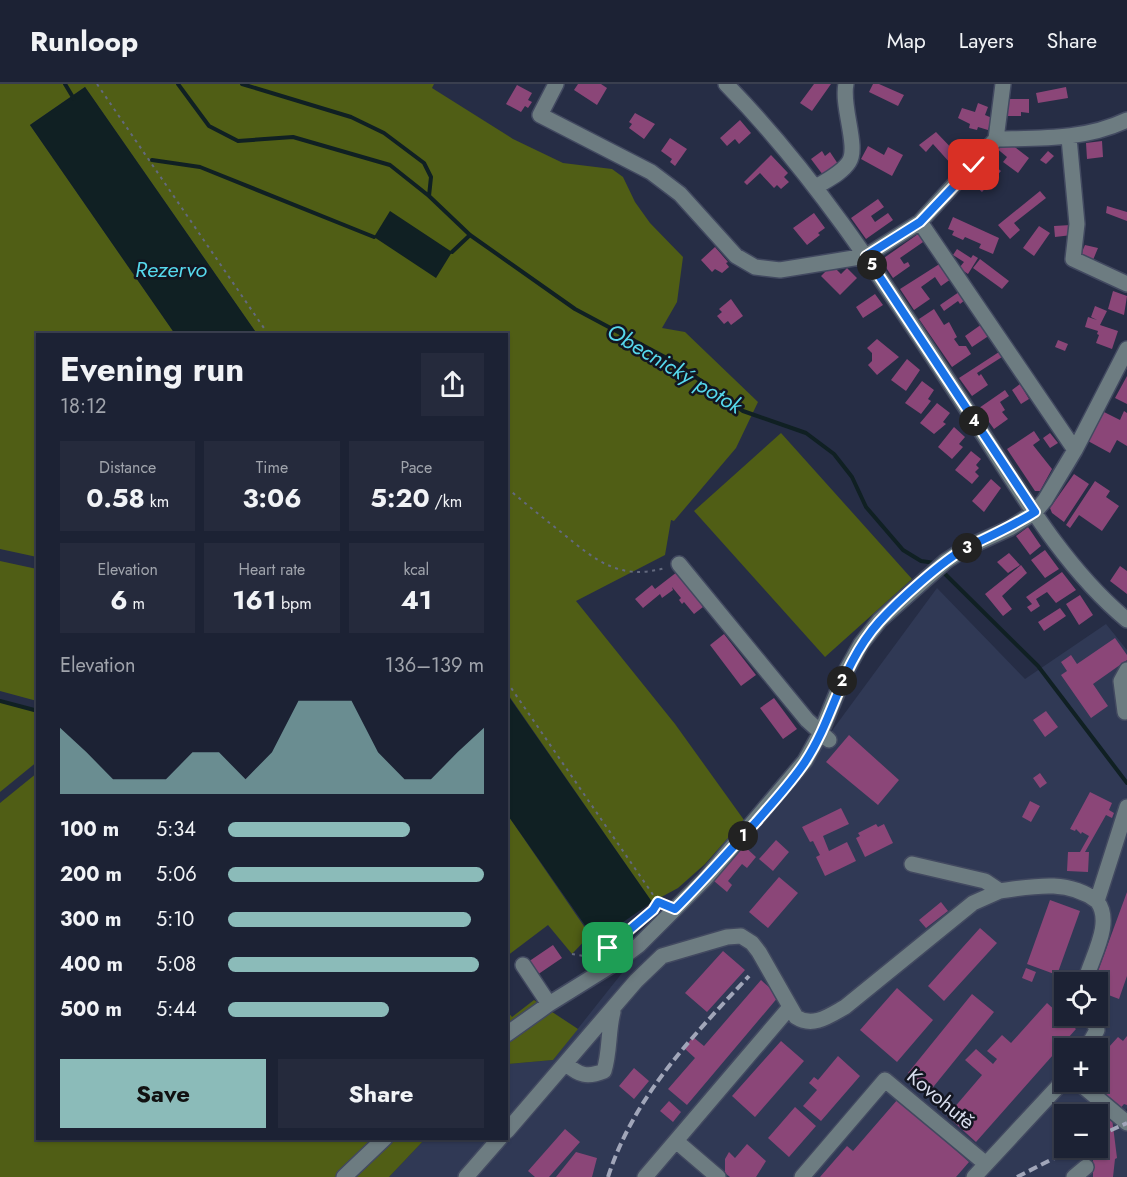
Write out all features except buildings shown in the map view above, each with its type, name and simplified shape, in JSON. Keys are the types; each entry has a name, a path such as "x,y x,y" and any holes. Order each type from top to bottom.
{"street":[{"path":"556,84 540,115 651,172 680,194 728,248 745,263 767,270 780,270 866,256 920,222 996,139 1003,84"},
{"path":"726,84 816,187 866,256 1035,512 1089,584 1127,620"},
{"path":"816,187 841,171 850,160 853,149 844,92 846,84"},
{"path":"996,139 1069,138 1110,128 1127,120"},
{"path":"1069,138 1077,224 1073,260 1127,284"},
{"path":"920,222 1075,450"},
{"path":"508,1033 639,945 705,879 776,799 825,736 846,671 861,644 880,620 946,561 966,548 1010,528 1035,512 1046,501 1127,349"},
{"path":"679,564 807,720 825,736"},
{"path":"1125,712 1120,681 1127,670"},
{"path":"1096,901 1127,807"},
{"path":"912,864 985,881 1000,891"},
{"path":"508,1130 636,981 662,956 727,937 741,936 752,943 796,1017 804,1022 827,1018 845,1007 973,903 1000,891 1036,885 1071,887 1085,892 1102,908 1104,923 1088,972"},
{"path":"523,965 549,1004"},
{"path":"645,1177 790,1007"},
{"path":"566,1064 578,1074 592,1076 604,1071 608,1058 608,1033 613,1009"},
{"name":"Kovohutě","path":"802,1177 885,1080 986,1164"},
{"path":"974,1177 1054,1091"},
{"path":"1090,1092 1127,1123"},
{"path":"344,1177 383,1140"},
{"path":"466,1177 498,1140"},
{"path":"676,1141 718,1177"}],"path":[{"path":"97,84 267,333"},
{"path":"508,489 597,561 620,570 647,573 679,564"},
{"path":"508,683 658,902 675,909"},
{"path":"572,954 611,962 608,948 653,910 658,902"}],"shaded area":[{"path":"937,588 1025,679 1106,624 1127,650 1127,1108 1118,1121 1127,1125 1127,1177 389,1177 424,1140 508,1140 508,1064 553,1060 626,968 714,881 761,827"}],"green space":[{"path":"0,84 434,84 432,88 513,139 563,163 612,169 623,177 635,202 650,223 683,257 677,302 662,328 685,332 758,402 736,448 674,521 671,520 665,555 576,601 675,724 744,820 705,864 678,888 652,902 508,694 508,333 256,333 85,87 30,125 174,333 36,333 36,557 0,549"},
{"path":"781,433 912,579 825,657 694,511"},
{"path":"0,561 36,569 36,701 0,691"},
{"path":"0,700 36,711 36,763 0,792"},
{"path":"36,774 36,1140 424,1140 389,1177 0,1177 0,803"},
{"path":"508,815 590,935 572,954 548,925 508,955"},
{"path":"534,1000 578,1029 553,1060 508,1064 508,1012 512,1017"}],"water":[{"name":"Rezervo","path":"85,87 256,333 174,333 30,125"},
{"path":"390,211 452,252 436,278 374,237"},
{"path":"508,695 652,902 596,941 508,815"}],"waterway":[{"path":"65,84 74,99"},
{"name":"Obecnický potok","path":"178,84 209,126 238,141 293,137 390,165 429,196 470,235 575,309 676,363 743,411 806,433 834,454 852,477 866,507 903,550 921,561 935,563"},
{"path":"242,84 351,117 384,133 424,163 431,177 429,196"},
{"path":"152,160 200,167 374,237"},
{"path":"452,252 470,235"},
{"name":"Obecnický potok","path":"942,571 1038,666 1127,783"},
{"path":"0,701 36,710"}],"railway":[{"path":"608,1177 619,1148 649,1094 686,1045 749,976"},
{"path":"1108,1132 1127,1123"},
{"path":"1017,1177 1054,1158"}],"route":[{"path":"608,948 653,910 658,902 675,909 705,879 776,799 805,761 846,671 861,644 880,620 946,561 966,548 1010,528 1035,512 866,256 920,222 974,165"}]}
